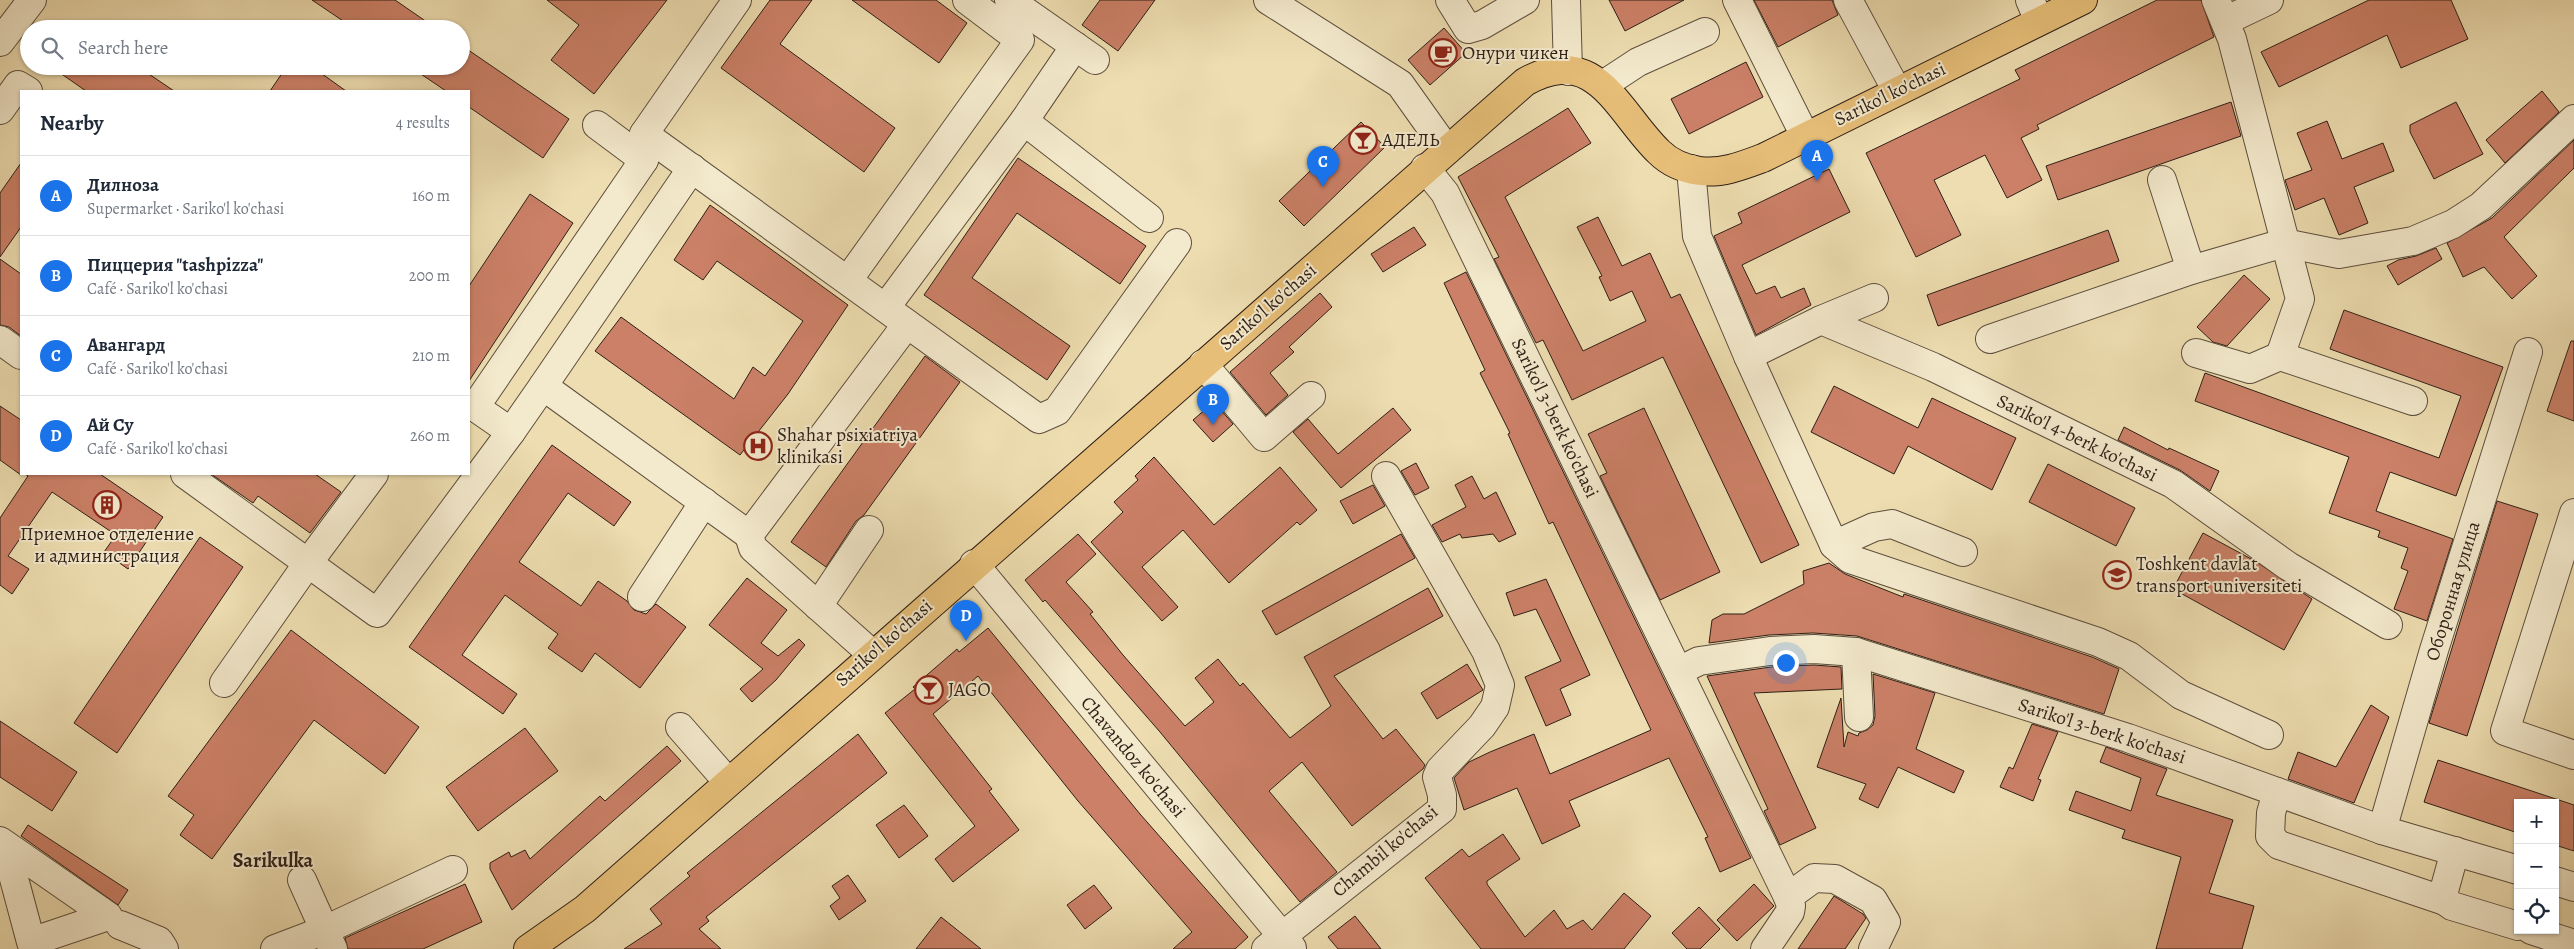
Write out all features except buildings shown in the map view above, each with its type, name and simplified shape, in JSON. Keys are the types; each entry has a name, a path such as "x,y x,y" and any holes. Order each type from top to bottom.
{"main road":[{"name":"Sariko'l ko'chasi","path":"528,949 585,909 974,564 1525,82 1541,75 1568,71 1586,75 1603,85 1660,153 1669,160 1691,169 1716,171 1763,158 1897,91 2034,11 2083,0"}],"street":[{"path":"0,42 32,0"},
{"path":"510,432 472,405 644,147 737,0"},
{"path":"848,280 1020,40 967,0"},
{"path":"886,307 1024,121 1085,53 1009,0"},
{"path":"1450,0 1468,29 1482,26 1525,0"},
{"path":"1566,0 1568,71"},
{"path":"1737,0 1805,136"},
{"path":"1848,0 1897,91"},
{"path":"2269,0 2220,11 2232,39 2300,299 2280,356"},
{"path":"1281,4 1400,84 1447,150"},
{"path":"1603,85 1638,62 1705,32"},
{"path":"0,110 15,83"},
{"path":"1990,339 2191,270 2284,243 2339,254 2413,241 2453,224 2481,206 2574,119"},
{"path":"1024,121 1149,218"},
{"path":"597,125 692,168 1039,419 1057,411 1177,243"},
{"path":"186,475 377,613 543,386 692,168"},
{"name":"Sariko'l 3-berk ko'chasi","path":"1425,168 1445,193 1788,897"},
{"path":"1691,169 1697,236 1748,356 1834,545 1850,560 2106,646 2129,656 2181,695 2269,735"},
{"path":"2162,180 2191,270"},
{"path":"1748,356 1821,320 1874,298"},
{"name":"Sariko'l 4-berk ko'chasi","path":"1821,320 1933,367 2173,484 2288,566 2388,626"},
{"path":"749,535 907,324"},
{"path":"0,340 20,354"},
{"name":"Оборонная улица","path":"2382,830 2434,650 2528,352"},
{"path":"2196,353 2250,369 2280,356 2413,401"},
{"path":"1203,364 1264,437 1311,396"},
{"path":"543,386 749,535 753,548 872,654"},
{"path":"224,684 308,563 373,475"},
{"name":"Chambil ko'chasi","path":"1280,944 1442,809 1442,795 1437,777 1440,770 1482,726 1495,707 1500,685 1486,652 1386,476"},
{"path":"642,597 704,502"},
{"path":"2574,513 2505,731 2574,755"},
{"path":"1834,545 1874,527 1892,524 1963,552"},
{"path":"818,606 869,530"},
{"name":"Chavandoz ko'chasi","path":"974,564 1280,944"},
{"name":"Sariko'l 3-berk ko'chasi","path":"1679,671 1699,661 1770,651 1814,649 1856,652 2128,738 2382,830 2514,869"},
{"path":"1856,652 1859,717"},
{"path":"680,727 728,782"},
{"path":"2277,792 2272,813 2270,836 2279,845 2445,901 2452,906 2514,925"},
{"path":"2445,901 2444,891 2454,851"},
{"path":"275,949 329,940 452,870"},
{"path":"1765,949 1790,912 1788,897 1814,878 1835,879 1873,900 1886,922 1873,949"},
{"path":"302,880 329,940"},
{"path":"2559,882 2574,887"},
{"path":"120,925 159,941 164,949"},
{"path":"2543,934 2574,944"}],"place":[{"name":"Онури чикен","path":"1443,53"},
{"name":"АДЕЛЬ","path":"1363,140"},
{"name":"Дилноза","path":"1817,181"},
{"name":"Авангард","path":"1323,187"},
{"name":"Пиццерия \"tashpizza\"","path":"1213,425"},
{"name":"Shahar psixiatriya klinikasi","path":"758,446"},
{"name":"Приемное отделение и администрация","path":"107,505"},
{"name":"Toshkent davlat transport universiteti","path":"2117,575"},
{"name":"Ай Су","path":"966,641"},
{"name":"JAGO","path":"929,690"}],"district":[{"name":"Sarikulka","path":"273,860"}]}
